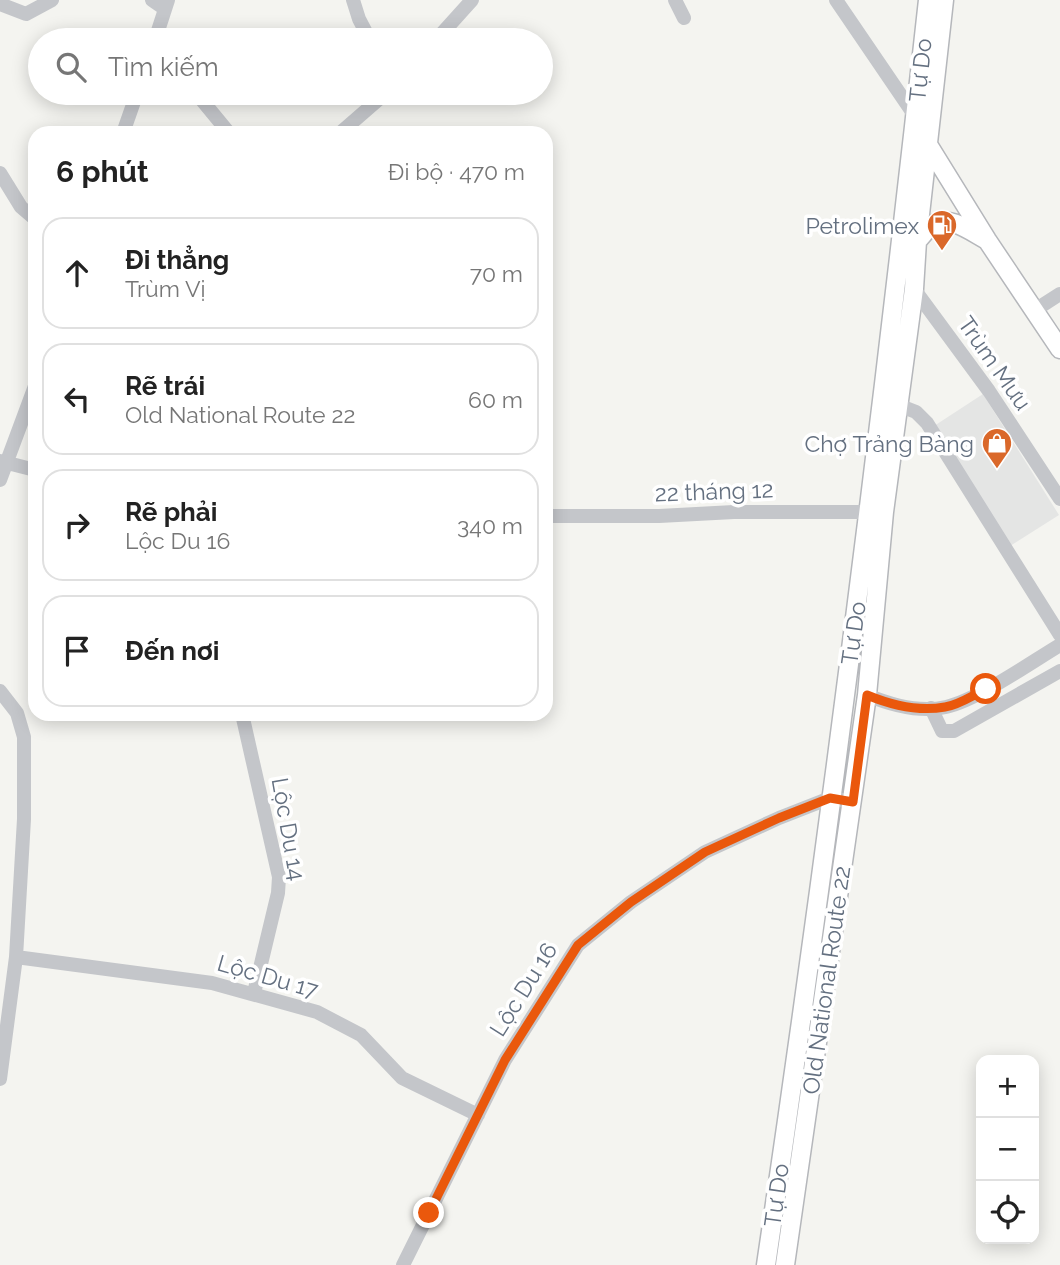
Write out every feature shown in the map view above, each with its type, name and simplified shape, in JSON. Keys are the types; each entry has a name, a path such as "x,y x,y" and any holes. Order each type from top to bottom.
{"main road":[{"name":"Tự Do","path":"867,695 876,512 928,0"},
{"name":"Tự Do","path":"766,1265 809,973 830,798 876,512 898,405 914,289 944,0"},
{"path":"915,116 929,146 987,240 1060,349"},
{"path":"917,241 934,223 945,221 987,240"},
{"name":"Old National Route 22","path":"785,1265 867,695"}],"street":[{"path":"0,4 26,14 52,0"},
{"path":"152,0 166,4 159,28"},
{"path":"353,0 364,28"},
{"path":"446,28 471,0"},
{"path":"675,0 684,18"},
{"path":"836,0 915,116"},
{"path":"125,126 132,105"},
{"path":"206,105 223,126"},
{"path":"350,126 374,105"},
{"path":"0,173 21,207 28,213"},
{"name":"Trùm Mưu","path":"914,289 989,391 1060,499"},
{"path":"1035,310 1060,294"},
{"path":"0,480 4,461 28,403"},
{"path":"898,405 916,412 927,422 1060,635"},
{"path":"4,461 28,468"},
{"name":"22 tháng 12","path":"553,516 876,512"},
{"path":"867,695 884,703 911,708 945,707 964,700 1060,645"},
{"path":"931,708 942,731 954,731 1060,671"},
{"path":"0,691 17,713 24,737 24,819 16,957 0,1079"},
{"name":"Lộc Du 14","path":"244,721 279,877 278,893 254,993"},
{"path":"830,798 853,802"},
{"name":"Lộc Du 16","path":"403,1265 505,1060 578,945 631,902 705,852 830,798"},
{"name":"Lộc Du 17","path":"16,957 212,983 317,1012 361,1035 402,1078 478,1115"}],"shaded area":[{"name":"Chợ Trảng Bàng","path":"983,394 1059,515 1010,546 934,426"}],"place":[{"name":"Petrolimex","path":"942,252"},
{"name":"Chợ Trảng Bàng","path":"997,470"}],"route":[{"path":"429,1213 505,1060 578,945 631,902 705,852 830,798 853,802 867,695 884,703 911,708 945,707 986,689"}]}
